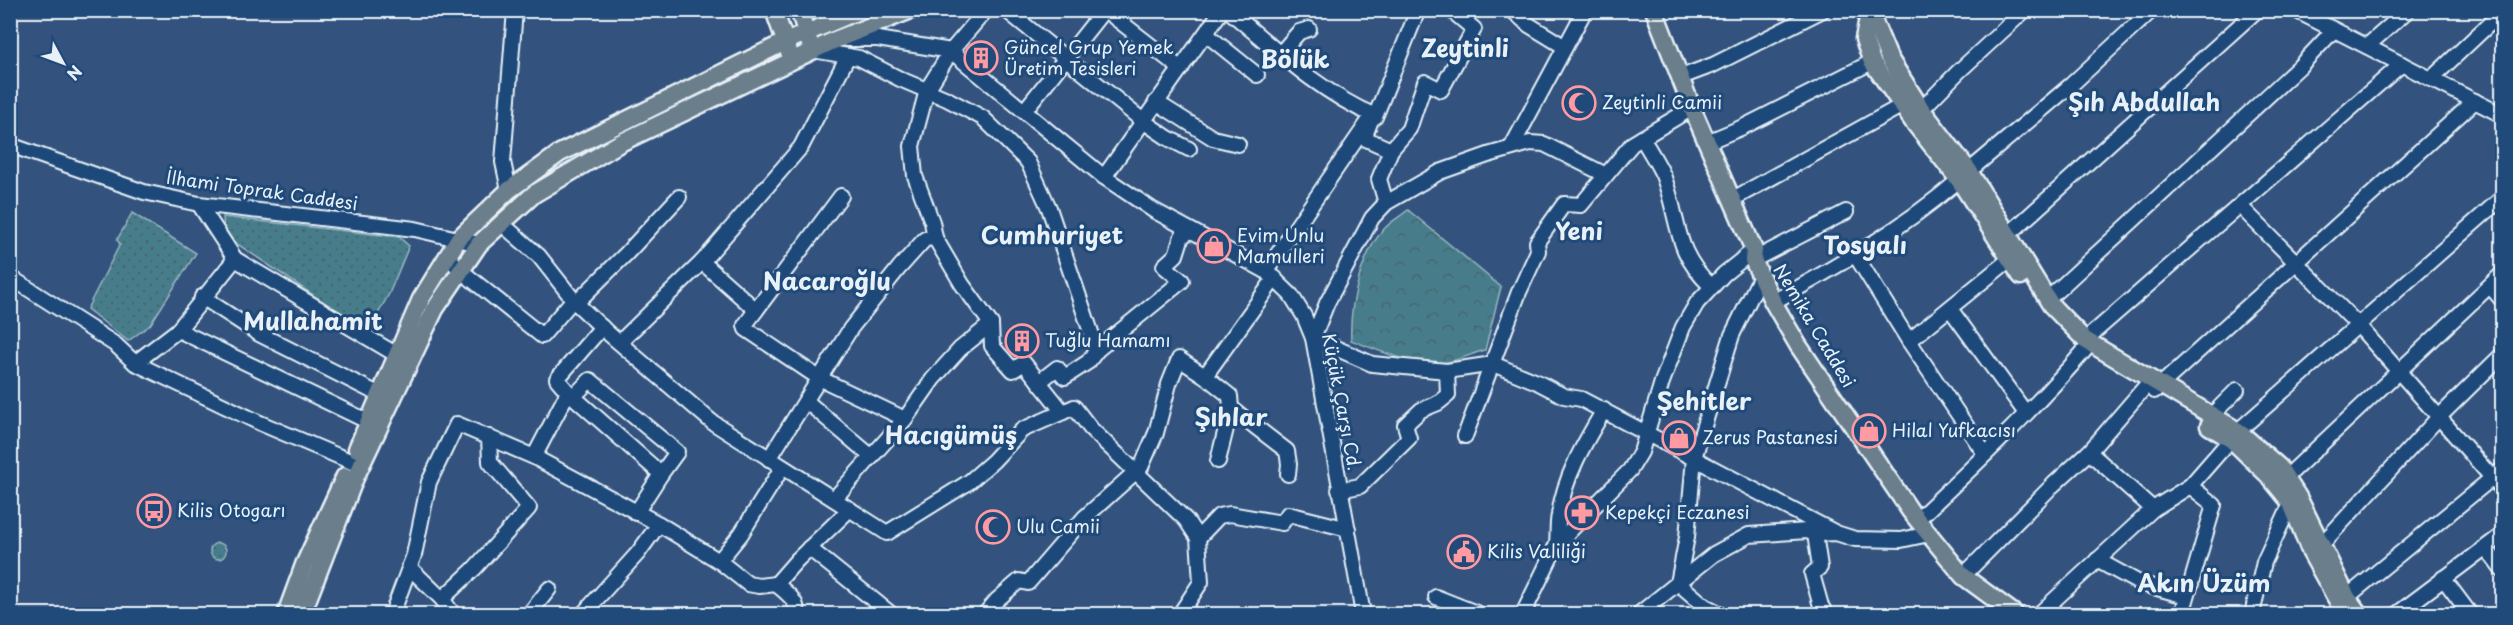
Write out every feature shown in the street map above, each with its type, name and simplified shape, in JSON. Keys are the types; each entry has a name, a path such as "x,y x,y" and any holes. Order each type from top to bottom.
{"main road":[{"path":"799,10 813,50"},
{"path":"811,10 832,22"},
{"path":"286,615 304,565 369,422 421,299 459,238 509,190 560,153 785,42 861,10"},
{"path":"302,615 355,478 435,309 479,244 534,194 620,143 813,50 911,10"},
{"name":"Nemika Caddesi","path":"1654,10 1692,108 1733,199 1761,276 1798,345 1917,520 1963,576 2006,612"},
{"path":"1870,11 1888,58 1913,108"},
{"path":"1870,11 1864,39 1872,62 1913,108 2008,235 2048,299 2085,345"},
{"path":"764,52 774,12"},
{"path":"774,12 792,60"},
{"path":"1964,176 2010,260 2045,313 2085,345 2153,388 2235,435"},
{"path":"2153,388 2212,415 2235,435 2269,476 2281,482 2298,497 2347,597 2359,615"},
{"path":"2281,482 2311,553 2345,615"}],"street":[{"path":"509,190 504,162 515,10"},
{"path":"986,10 951,51 927,90 912,146 915,176 932,222 935,238 962,284 991,324 992,346 1013,370 1024,363 1063,412"},
{"path":"1006,10 1143,121 1189,149"},
{"path":"1024,111 1105,10 1181,69"},
{"path":"1104,177 1219,15 1204,10"},
{"path":"1228,10 1330,92 1373,115"},
{"path":"1205,376 1373,115 1375,117 1418,10"},
{"path":"1386,203 1379,179 1391,150 1409,129 1425,82 1441,90 1474,28 1451,10"},
{"path":"1512,10 1529,25 1565,47"},
{"path":"1511,148 1585,10"},
{"path":"1681,77 1713,65 1823,10"},
{"path":"1733,199 1913,108 1958,72 2025,10"},
{"path":"1773,302 1856,256 1929,206 2070,85 2152,10"},
{"path":"2008,235 2257,10"},
{"path":"2367,46 2408,10"},
{"path":"2302,12 2502,115"},
{"path":"2431,79 2502,12"},
{"path":"1280,54 1299,32 1309,28"},
{"path":"2048,299 2300,67 2334,30"},
{"path":"1206,34 1257,75"},
{"path":"835,40 878,39 951,51"},
{"path":"813,50 859,58 983,118 1028,162 1049,208 1097,350"},
{"name":"Küçük Çarşı Cd.","path":"951,51 1104,177 1154,210 1271,274 1291,295 1304,316 1313,338 1363,615"},
{"path":"620,342 702,262 801,147 848,56"},
{"path":"1707,142 1743,127 1872,62"},
{"path":"1917,520 2025,412 2048,393 2085,345 2402,64"},
{"path":"1963,576 2153,388 2297,264 2475,101"},
{"path":"1156,102 1213,138 1238,144"},
{"path":"1465,436 1519,292 1538,251 1537,242 1564,204 1581,205 1632,144 1692,108"},
{"path":"1373,115 1365,138 1391,150"},
{"path":"1641,138 1663,176 1683,249 1696,270 1711,286"},
{"path":"1606,175 1544,144 1530,143 1440,172 1386,203 1372,218 1327,303 1313,338 1372,364 1447,371 1493,364 1564,396 1581,399 1604,410 1836,533 1855,539 1901,540 1929,534"},
{"name":"İlhami Toprak Caddesi","path":"10,145 144,192 200,204 360,222 459,238 479,244"},
{"path":"841,196 745,325 746,329 819,378 905,419"},
{"path":"576,303 679,197"},
{"path":"2039,615 2153,509 2190,486 2235,435 2502,198"},
{"path":"200,204 235,259 397,355"},
{"path":"2240,207 2358,325 2500,479 2347,597"},
{"path":"1523,615 1557,544 1630,470 1641,452 1662,382 1683,327 1697,303 1711,286 1753,255 1846,212"},
{"path":"501,223 539,256 576,303 712,422 887,532 969,482 993,461 1022,430 1074,407 1091,429 1186,520 1198,538 1201,582 1180,615"},
{"path":"1039,381 1057,368 1065,377 1088,362 1097,350 1182,281 1164,266 1176,255 1182,236 1191,231"},
{"path":"769,459 850,328 925,239 935,238"},
{"path":"448,256 460,270 542,336 572,301 576,303"},
{"path":"1856,256 1909,341 1985,454"},
{"path":"135,363 178,330 202,297 235,259"},
{"path":"1909,341 1951,310 2010,260"},
{"path":"702,262 756,310"},
{"path":"2281,482 2502,274"},
{"path":"1678,583 1688,537 1694,458 1732,335 1761,276"},
{"path":"10,277 116,345 135,363 260,423 351,462"},
{"path":"2490,286 2502,300"},
{"path":"202,297 259,334 380,395"},
{"path":"1951,310 2025,412"},
{"path":"834,499 905,419 933,379 960,349 991,324"},
{"path":"602,327 557,379 661,474"},
{"path":"178,330 369,422"},
{"path":"2321,545 2440,416 2502,355"},
{"path":"985,615 997,600 1019,580 1028,583 1084,518 1141,467 1156,434 1169,384 1179,359 1230,396 1231,408 1218,461"},
{"path":"1339,490 1360,486 1409,438 1405,425 1421,410 1438,403 1448,395 1447,371"},
{"path":"534,457 571,394 590,380 677,452 636,513"},
{"path":"2212,415 2237,390"},
{"path":"806,401 872,457"},
{"path":"1231,408 1287,451 1290,464 1288,474"},
{"path":"1557,544 1559,515 1569,478 1584,444 1604,410"},
{"path":"392,615 410,567 429,483 457,424 534,457 659,524 719,561 748,584 759,586 776,584 850,509"},
{"path":"442,600 474,569 529,508 490,462 489,437"},
{"path":"2089,452 2153,509"},
{"path":"719,561 741,534 782,468"},
{"path":"2182,615 2214,505 2190,486"},
{"path":"2252,615 2264,562 2291,502"},
{"path":"1198,538 1219,516 1230,514 1282,523 1288,514 1348,529"},
{"path":"583,615 638,553 659,524"},
{"path":"1639,615 1714,554 1749,535 1807,531 1815,534 1836,533"},
{"path":"1815,534 1821,567 1812,574 1821,606 1826,615"},
{"path":"2397,615 2502,535"},
{"path":"809,548 891,615"},
{"path":"2486,548 2502,570"},
{"path":"2097,560 2139,583 2186,596"},
{"path":"410,567 442,600 453,615"},
{"path":"2443,578 2470,615"},
{"path":"1678,583 1705,606 1721,615"},
{"path":"776,584 792,597 798,608 798,615"},
{"path":"529,615 549,589"},
{"path":"1436,597 1479,615"}],"green space":[{"path":"1408,210 1501,287 1485,350 1454,361 1433,364 1397,357 1351,340 1352,312 1358,281 1369,251 1385,228"},
{"path":"132,213 196,253 150,325 128,341 87,309 120,244 117,240"},
{"path":"223,217 399,237 409,246 389,294 368,332 224,235"},
{"path":"215,543 221,543 226,551 224,557 215,559 210,554 210,548"}],"place":[{"name":"Güncel Grup Yemek Üretim Tesisleri","path":"981,58"},
{"name":"Zeytinli Camii","path":"1579,103"},
{"name":"Evim Unlu Mamulleri","path":"1214,246"},
{"name":"Tuğlu Hamamı","path":"1022,341"},
{"name":"Hilal Yufkacısı","path":"1869,431"},
{"name":"Zerus Pastanesi","path":"1679,438"},
{"name":"Kilis Otogarı","path":"154,511"},
{"name":"Kepekçi Eczanesi","path":"1582,513"},
{"name":"Ulu Camii","path":"993,527"},
{"name":"Kilis Valiliği","path":"1464,552"}],"district":[{"name":"Zeytinli","path":"1465,49"},
{"name":"Bölük","path":"1295,60"},
{"name":"Şıh Abdullah","path":"2144,103"},
{"name":"Yeni","path":"1579,232"},
{"name":"Cumhuriyet","path":"1052,236"},
{"name":"Tosyalı","path":"1865,246"},
{"name":"Nacaroğlu","path":"827,282"},
{"name":"Mullahamit","path":"313,322"},
{"name":"Şehitler","path":"1704,402"},
{"name":"Şıhlar","path":"1231,418"},
{"name":"Hacıgümüş","path":"951,436"},
{"name":"Akın Üzüm","path":"2204,584"}]}
